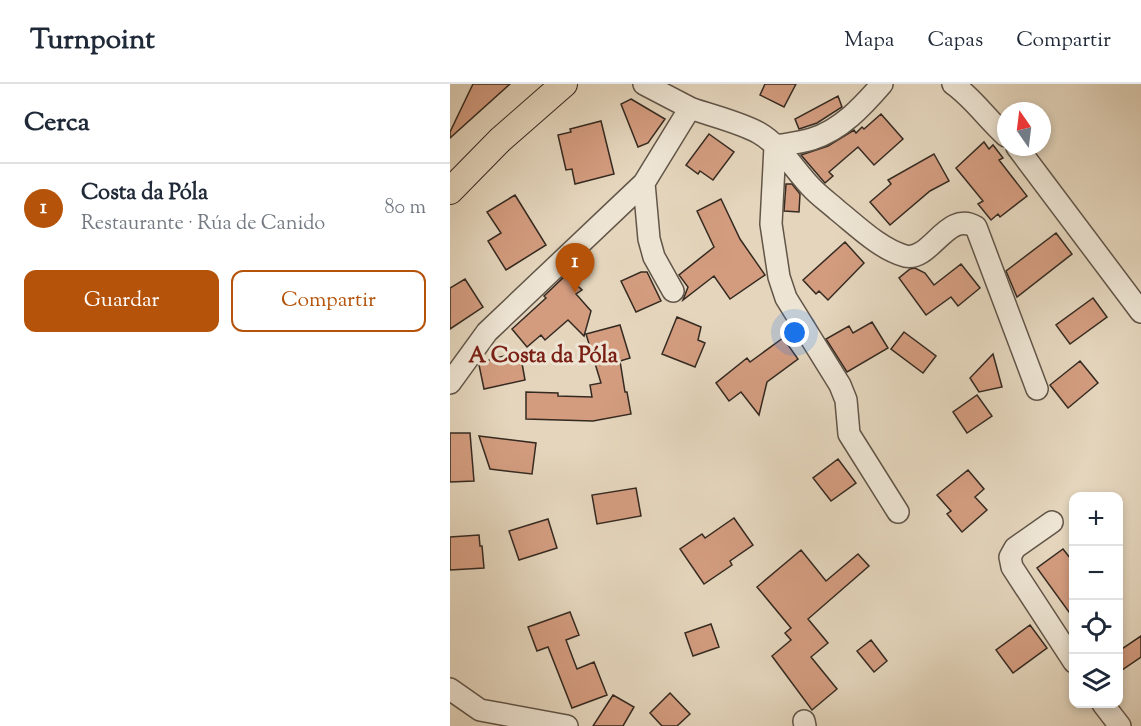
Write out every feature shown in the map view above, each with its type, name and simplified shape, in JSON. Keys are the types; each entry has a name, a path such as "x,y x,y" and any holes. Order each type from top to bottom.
{"main road":[{"path":"450,191 500,140 564,84"}],"street":[{"path":"644,84 690,108 760,133 775,146 811,188 870,239 906,256 915,256 950,228 962,223 970,223 976,227 1036,389"},
{"path":"775,146 812,139 833,129 850,117 882,84"},
{"path":"953,84 966,93 997,128"},
{"path":"450,383 488,332 644,183 690,108"},
{"path":"775,146 771,224 779,277 786,298 840,385 846,400 849,434 898,512"},
{"path":"1024,156 1141,312"},
{"path":"644,183 649,239 654,257 673,291"},
{"path":"1052,522 1015,548 1010,557 1012,567 1069,654"},
{"path":"450,689 480,710 567,726"},
{"path":"1106,708 1120,726"}],"building":[{"path":"473,84 510,84 450,138 450,132"},
{"path":"765,84 796,84 784,107 760,95"},
{"path":"838,96 842,107 817,123 799,129 795,119"},
{"path":"631,99 665,119 648,143 638,147 621,104"},
{"path":"881,114 903,139 874,165 858,147 829,172 833,176 825,183 801,155 828,146 854,130 856,133 862,127 864,129"},
{"path":"601,121 614,174 575,184 572,169 566,170 558,135 571,132 570,129"},
{"path":"709,134 734,152 713,180 700,171 698,174 686,165"},
{"path":"984,142 989,149 993,145 997,150 997,156 1003,158 999,160 1027,196 1000,217 998,214 991,220 978,204 983,201 956,168"},
{"path":"934,154 949,181 930,191 890,225 870,202 891,184 888,180"},
{"path":"786,184 792,184 800,194 799,212 784,211"},
{"path":"515,195 546,245 506,270 488,241 501,233 487,212"},
{"path":"721,199 740,239 765,275 730,299 714,276 683,300 688,287 679,275 714,247 697,211"},
{"path":"1056,233 1072,254 1017,297 1006,271"},
{"path":"845,242 864,263 828,300 819,291 816,294 803,280"},
{"path":"961,264 980,288 958,306 951,297 926,315 899,278 910,269 915,268 925,273 934,285"},
{"path":"641,272 647,272 661,301 636,312 621,281"},
{"path":"566,275 582,290 576,294 591,311 584,336 568,320 545,340 541,335 527,347 512,329 546,298 544,296"},
{"path":"465,279 483,307 450,329 450,288"},
{"path":"1093,298 1107,317 1070,344 1056,325"},
{"path":"677,317 701,327 698,340 705,343 695,367 662,354"},
{"path":"872,322 888,348 847,372 826,339 849,326 853,333"},
{"path":"620,325 630,358 620,361 631,414 593,421 526,419 526,392 592,397 590,385 601,383 586,334"},
{"path":"904,332 936,356 923,373 891,349"},
{"path":"783,338 798,359 767,382 759,415 741,392 729,401 716,383 747,358 750,362"},
{"path":"520,352 525,380 484,389 479,365 481,362"},
{"path":"993,354 1002,387 979,392 970,378"},
{"path":"1080,361 1098,383 1068,408 1050,385"},
{"path":"977,395 992,416 967,433 953,412"},
{"path":"450,433 470,433 474,481 450,482"},
{"path":"479,436 536,443 532,474 490,469"},
{"path":"838,459 856,483 831,501 813,478"},
{"path":"968,470 984,489 975,497 987,510 962,532 947,514 951,511 937,495"},
{"path":"636,488 641,516 597,524 592,495"},
{"path":"734,518 753,545 730,561 732,565 704,584 680,549 702,534 705,538"},
{"path":"548,519 557,548 519,560 509,531"},
{"path":"479,535 484,568 450,570 450,537"},
{"path":"1063,549 1069,557 1069,612 1037,568"},
{"path":"801,550 826,581 858,554 869,566 808,619 828,643 811,657 837,689 812,710 772,656 791,640 785,633 791,628 757,587"},
{"path":"570,612 579,635 566,640 577,669 594,662 607,695 572,708 548,647 537,651 528,627"},
{"path":"711,624 719,647 693,656 685,633"},
{"path":"1030,625 1047,648 1013,673 996,650"},
{"path":"1141,636 1141,657 1123,669 1123,648"},
{"path":"871,640 887,661 874,672 857,651"},
{"path":"670,693 690,714 677,726 662,726 650,713"},
{"path":"613,695 634,707 623,726 593,726"}],"place":[{"name":"Costa da Póla","path":"575,293"}],"district":[{"name":"A Costa da Póla","path":"543,354"}]}
